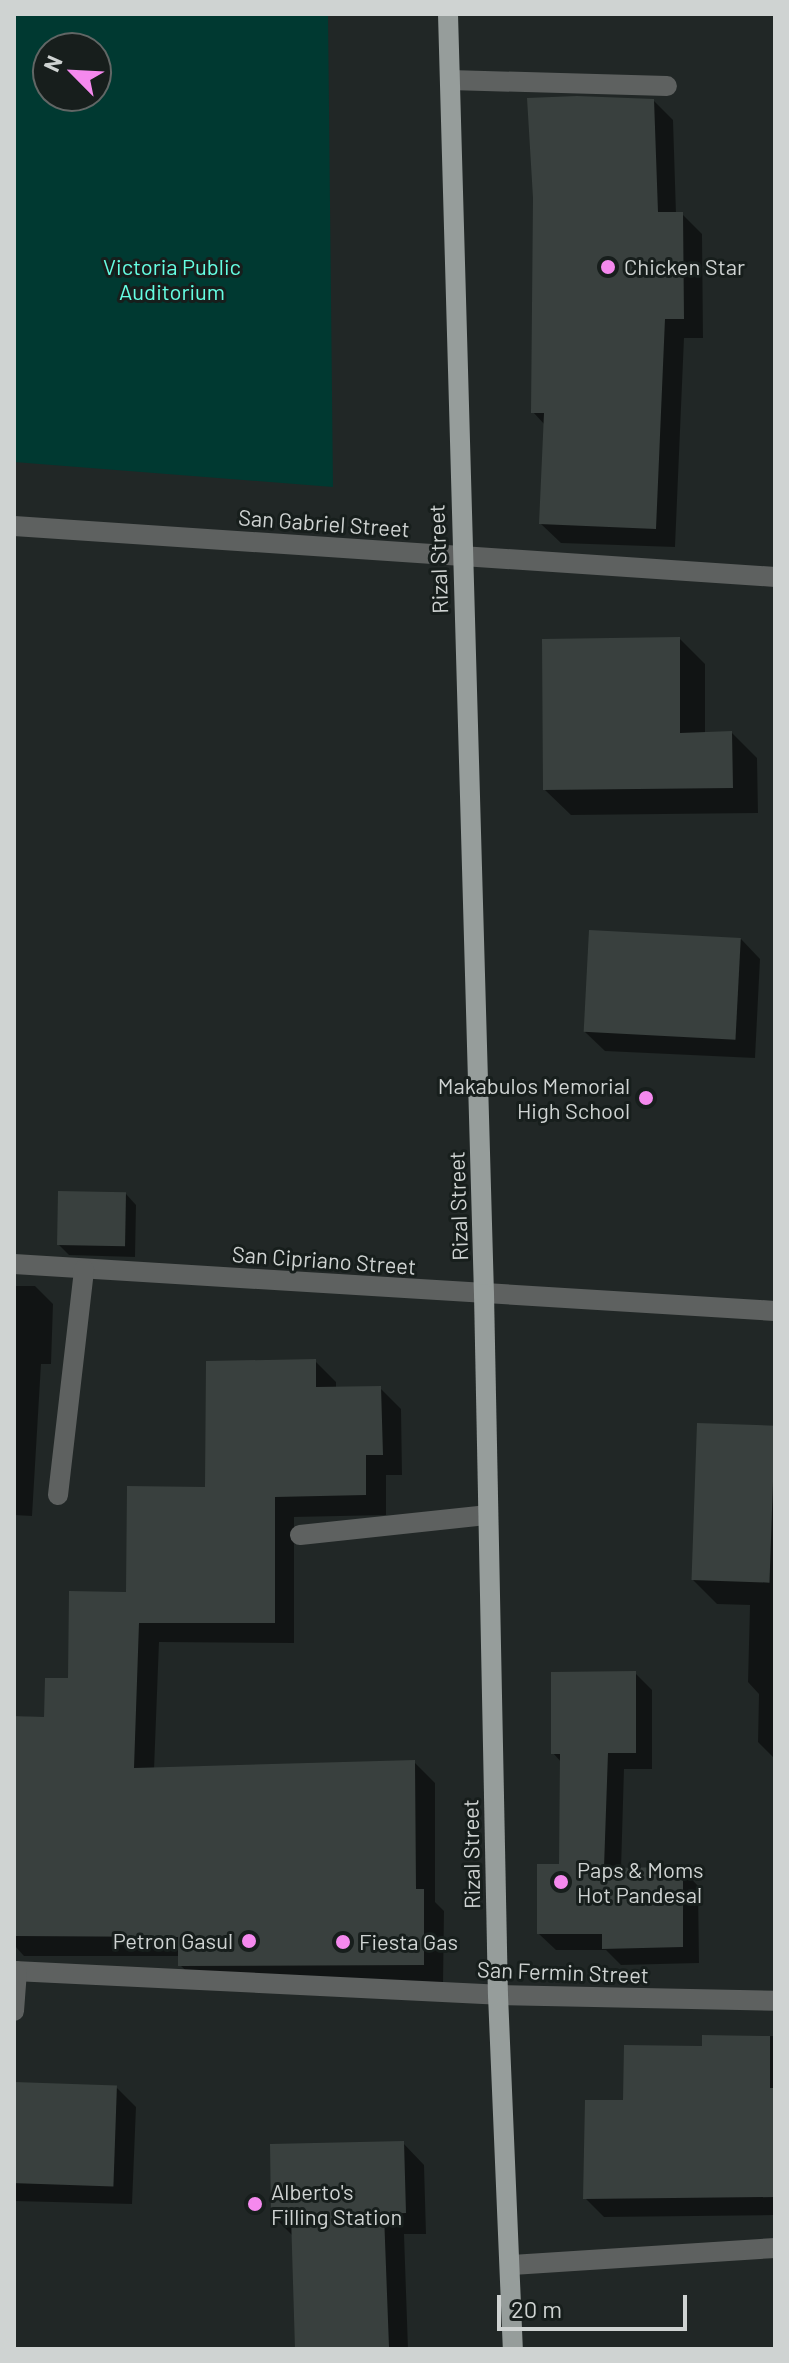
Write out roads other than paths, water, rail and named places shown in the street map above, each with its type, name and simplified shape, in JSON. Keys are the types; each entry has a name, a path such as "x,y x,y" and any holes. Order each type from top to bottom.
{"main road":[{"name":"Rizal Street","path":"448,14 484,1294 486,1515 498,1995 512,2265 513,2349"}],"street":[{"path":"450,80 667,86"},
{"name":"San Gabriel Street","path":"14,526 775,577"},
{"name":"San Cipriano Street","path":"14,1264 775,1311"},
{"path":"58,1495 84,1269"},
{"path":"300,1535 486,1515"},
{"path":"14,2011 15,1971"},
{"name":"San Fermin Street","path":"15,1971 498,1995 775,2001"},
{"path":"512,2265 775,2248"}],"place":[{"name":"Chicken Star","path":"608,267"},
{"name":"Makabulos Memorial High School","path":"646,1098"},
{"name":"Paps & Moms Hot Pandesal","path":"561,1882"},
{"name":"Petron Gasul","path":"249,1941"},
{"name":"Fiesta Gas","path":"343,1942"},
{"name":"Alberto's Filling Station","path":"255,2204"}],"park label":[{"name":"Victoria Public Auditorium","path":"172,278"}]}
